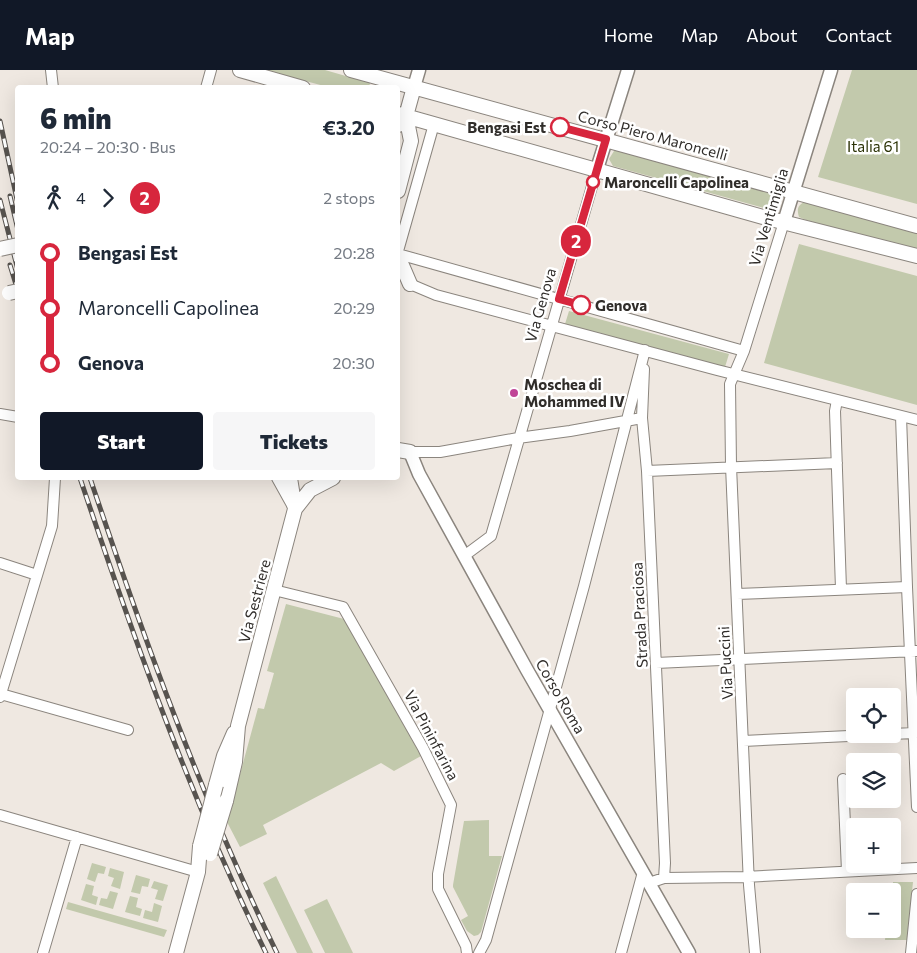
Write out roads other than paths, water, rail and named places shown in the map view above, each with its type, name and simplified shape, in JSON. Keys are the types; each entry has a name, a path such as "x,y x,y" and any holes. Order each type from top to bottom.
{"main road":[{"path":"240,70 292,85"},
{"name":"Corso Piero Maroncelli","path":"351,70 383,82 414,87 917,226"},
{"path":"400,184 410,141 400,118 414,87"},
{"path":"400,118 434,124 784,222 917,256"},
{"path":"0,249 15,246"},
{"path":"400,263 404,282"},
{"path":"290,480 295,509"},
{"name":"Via Sestriere","path":"176,953 205,850 226,801 235,762 238,726 295,509 310,490 329,480"},
{"name":"Via Sestriere","path":"205,850 216,785 224,756 238,726"}],"street":[{"path":"51,70 53,85"},
{"path":"207,85 211,70"},
{"path":"414,87 419,70"},
{"name":"Via Genova","path":"464,556 491,536 551,325 628,70"},
{"name":"Via Ventimiglia","path":"735,373 744,351 830,70"},
{"path":"400,247 434,124"},
{"path":"400,255 744,351"},
{"path":"404,282 436,295 917,420"},
{"path":"479,953 486,940 584,586 645,350"},
{"name":"Strada Praciosa","path":"645,350 642,418 666,863 664,878"},
{"name":"Via Puccini","path":"735,373 730,384 731,466 749,877 755,953"},
{"path":"837,400 835,411 841,589"},
{"path":"0,414 15,416"},
{"path":"902,416 907,587 914,651 914,733 917,807"},
{"path":"404,451 440,452 642,418"},
{"name":"Corso Roma","path":"404,451 419,474 689,953"},
{"path":"646,471 837,463"},
{"path":"55,480 52,526 0,695 128,730"},
{"path":"278,480 295,509"},
{"path":"0,563 37,575"},
{"path":"737,594 907,587"},
{"name":"Via Pininfarina","path":"274,590 343,607 424,748 451,805 438,874 438,889 466,946 467,953"},
{"path":"656,663 914,651"},
{"path":"743,741 914,733"},
{"path":"843,779 846,848"},
{"path":"0,815 198,872"},
{"path":"43,953 77,837"},
{"path":"901,869 917,868"},
{"path":"621,953 646,878 749,877 846,871"},
{"path":"914,951 917,894"}],"railway":[{"path":"0,121 15,190"},
{"path":"10,196 15,217"},
{"path":"0,200 15,258"},
{"path":"10,265 15,281"},
{"path":"81,480 121,599 188,778 266,953"},
{"path":"91,480 131,599 199,778 277,953"}],"place":[{"name":"Bengasi Est","path":"560,127"},
{"name":"Maroncelli Capolinea","path":"593,182"},
{"name":"Genova","path":"581,305"},
{"name":"Moschea di Mohammed IV","path":"514,393"}],"park label":[{"name":"Italia 61","path":"873,146"}]}
